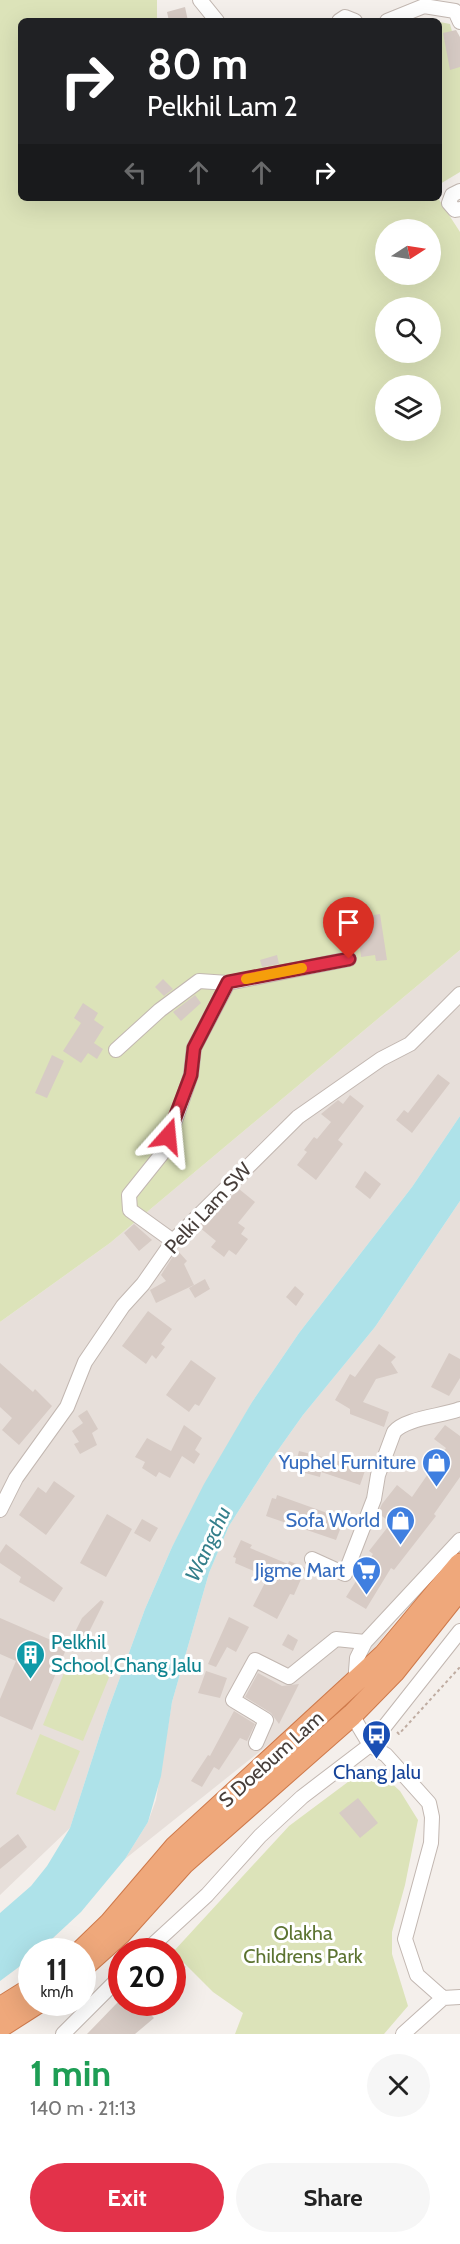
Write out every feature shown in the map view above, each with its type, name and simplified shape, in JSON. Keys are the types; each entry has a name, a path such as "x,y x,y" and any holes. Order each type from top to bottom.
{"highway":[{"name":"S Doebum Lam","path":"94,1938 175,1847 384,1655 460,1564"},
{"name":"S Doebum Lam","path":"96,1955 120,1934 184,1863 352,1715 394,1672 460,1589"},
{"path":"0,2008 18,1997"},
{"path":"0,2027 18,2015"}],"street":[{"path":"200,0 215,18"},
{"path":"394,18 424,6 455,11 460,22"},
{"path":"460,191 452,195 448,203 455,210 460,209"},
{"path":"116,1050 160,1010 199,981 228,982 349,959"},
{"path":"173,1241 130,1210 129,1195 165,1150 191,1075 194,1048 228,982"},
{"name":"Pelki Lam SW","path":"0,1510 16,1478 67,1407 85,1362 123,1305 143,1284 173,1241 298,1118 381,1059 410,1044 460,994"},
{"path":"312,1559 345,1574 374,1499 378,1475 394,1432 398,1427 413,1421 460,1409"},
{"path":"355,1684 357,1658 365,1642 460,1540"},
{"path":"160,1938 207,1895 277,1820 370,1745 460,1631"},
{"path":"256,1743 266,1720 234,1700 255,1660 289,1677 336,1639 365,1642"},
{"path":"352,1715 370,1745 387,1755 429,1803 432,1817 431,1843 405,1940 417,1975 443,1998"},
{"path":"63,2034 108,1989"},
{"path":"403,2034 443,1998 460,1996"}],"shaded area":[{"path":"460,950 460,1116 412,1187 299,1333 252,1402 172,1547 145,1609 107,1713 70,1828 0,1895 0,1322 110,1243"},
{"path":"460,1201 460,1536 352,1678 125,1859 148,1822 156,1800 172,1702 209,1573 229,1526 271,1460 303,1415 375,1327"}],"green space":[{"path":"0,0 157,0 157,18 18,18 18,201 440,201 460,232 460,950 110,1243 0,1322"},
{"path":"442,22 450,24 460,61 460,172 442,183"},
{"path":"70,1658 110,1675 83,1741 43,1725"},
{"path":"40,1734 80,1751 55,1811 16,1794"},
{"name":"Olakha Childrens Park","path":"376,1769 400,1791 418,1820 405,1885 392,1932 392,1954 408,2006 384,2034 235,2034 243,2013 213,1992 186,1965 186,1938 289,1826 364,1770"}],"water":[{"name":"Wangchu","path":"460,1116 460,1201 375,1327 303,1415 271,1460 229,1526 209,1573 172,1702 161,1776 148,1822 125,1859 81,1912 53,1938 18,1938 18,1968 0,1981 0,1913 31,1886 47,1866 70,1828 107,1713 145,1609 172,1547 204,1484 252,1402 299,1333 412,1187"}],"building":[{"path":"185,7 187,18 168,18 167,12"},
{"path":"456,30 460,37 460,67 450,70 443,33"},
{"path":"380,914 387,960 376,961 375,955 361,957 360,948 354,948 352,932 357,931 355,918"},
{"path":"277,955 279,964 262,967 260,960"},
{"path":"163,979 173,989 164,996 155,987"},
{"path":"195,995 201,1003 181,1021 173,1012"},
{"path":"83,1003 98,1013 94,1020 104,1027 94,1043 103,1049 97,1059 88,1053 81,1063 63,1051 81,1023 74,1018"},
{"path":"52,1055 64,1061 47,1098 35,1093"},
{"path":"438,1074 450,1083 412,1133 396,1120 404,1110 408,1113"},
{"path":"350,1095 364,1106 338,1140 343,1144 316,1180 297,1165 307,1152 304,1150 314,1137 317,1139 331,1122 321,1114 338,1100 343,1104"},
{"path":"365,1171 381,1184 370,1199 355,1187"},
{"path":"239,1189 255,1202 238,1223 245,1228 241,1234 248,1239 236,1255 229,1250 224,1257 211,1247 216,1241 199,1227"},
{"path":"134,1224 152,1240 139,1251 124,1233"},
{"path":"177,1250 187,1261 184,1264 194,1285 156,1303 150,1290 166,1281 161,1275"},
{"path":"205,1279 210,1289 195,1298 189,1288"},
{"path":"295,1286 304,1294 296,1306 286,1297"},
{"path":"148,1311 172,1329 161,1344 165,1347 156,1359 152,1355 146,1364 122,1346"},
{"path":"379,1344 396,1357 391,1362 398,1373 376,1379 363,1402 389,1412 384,1427 350,1414 350,1409 335,1400 350,1374 355,1377"},
{"path":"449,1353 460,1359 460,1378 449,1396 431,1387"},
{"path":"191,1360 216,1378 199,1406 195,1404 189,1412 166,1395"},
{"path":"0,1363 33,1392 35,1389 52,1406 19,1445 2,1430 12,1418 0,1407"},
{"path":"87,1410 98,1429 92,1433 97,1445 80,1454 74,1444 79,1442 72,1431 83,1423 78,1416"},
{"path":"184,1425 202,1438 195,1450 200,1454 194,1464 182,1456 170,1478 159,1472 156,1477 142,1468 145,1462 135,1457 147,1438 171,1451"},
{"path":"445,1425 460,1436 460,1477 434,1514 436,1516 394,1570 391,1568 366,1609 346,1597 373,1554 369,1551 391,1523 378,1513 397,1485 412,1497 446,1448 434,1439"},
{"path":"299,1451 366,1468 360,1485 321,1472 320,1477 294,1470"},
{"path":"54,1481 75,1496 46,1535 19,1515 38,1487 46,1493"},
{"path":"277,1495 344,1519 336,1540 266,1516 272,1498 276,1499"},
{"path":"107,1514 132,1529 106,1577 80,1563"},
{"path":"142,1519 158,1528 150,1542 134,1533"},
{"path":"241,1540 252,1545 250,1548 288,1564 289,1561 306,1568 294,1595 290,1594 277,1619 253,1606 268,1577 235,1563 236,1558 233,1557"},
{"path":"6,1544 63,1588 54,1602 19,1582 21,1577 0,1563 0,1553"},
{"path":"101,1600 104,1602 84,1642 81,1641 77,1649 69,1644 82,1618"},
{"path":"229,1617 249,1627 236,1652 227,1647 216,1667 208,1664"},
{"name":"Pelkhil School,Chang Jalu","path":"0,1618 67,1647 32,1730 0,1716 0,1699 16,1661 0,1654"},
{"path":"288,1634 298,1640 293,1651 282,1645"},
{"path":"206,1671 227,1678 220,1698 198,1693"},
{"path":"258,1673 282,1686 299,1684 279,1724 271,1713 245,1697"},
{"path":"234,1711 255,1724 247,1741 240,1738 219,1770 214,1767 202,1787 191,1781 208,1755 210,1756"},
{"path":"358,1798 378,1823 360,1838 339,1813"},
{"path":"18,1834 27,1847 0,1869 0,1848"},
{"path":"108,2012 108,2016 152,2016 154,2018 135,2034 87,2034"}],"slow traffic":[{"path":"246,979 302,968"}],"place":[{"name":"Yuphel Furniture","path":"437,1488"},
{"name":"Sofa World","path":"401,1546"},
{"name":"Jigme Mart","path":"366,1596"},
{"name":"Pelkhil School,Chang Jalu","path":"30,1680"},
{"name":"Chang Jalu","path":"377,1760"}],"route":[{"path":"168,1136 191,1075 194,1048 228,982 349,959"}]}
